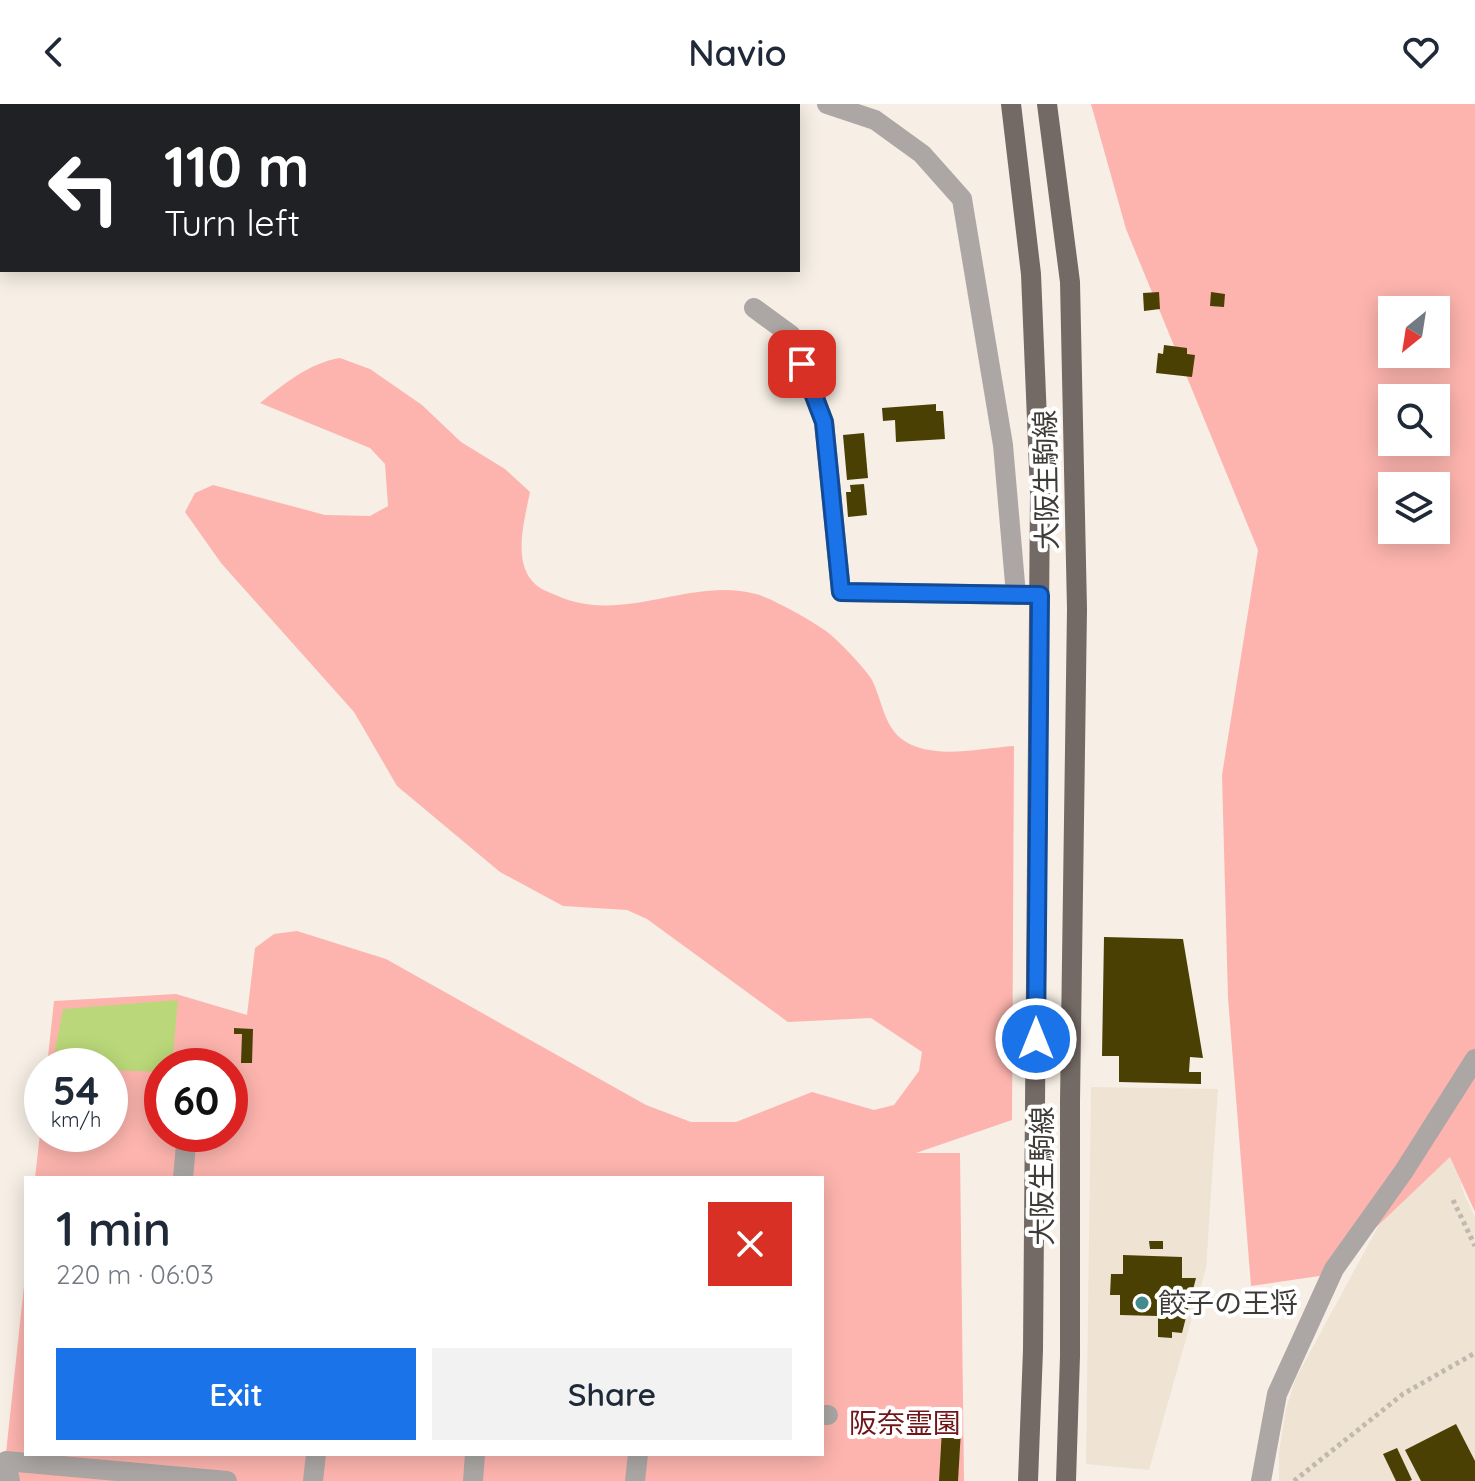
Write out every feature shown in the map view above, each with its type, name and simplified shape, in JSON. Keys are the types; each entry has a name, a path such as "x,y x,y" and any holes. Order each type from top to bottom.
{"main road":[{"name":"大阪生駒線","path":"1011,104 1031,274 1040,493 1034,1319 1028,1481"},
{"name":"大阪生駒線","path":"1047,104 1070,282 1077,593 1070,1356 1066,1481"}],"lane":[{"path":"827,104 875,120 922,154 962,199 1003,445 1016,595"},
{"path":"754,308 791,335 824,422 841,592 1040,595"},
{"path":"1261,1481 1277,1394 1334,1269 1404,1171 1475,1059"},
{"path":"183,1176 185,1152"},
{"path":"313,1481 316,1456"},
{"path":"473,1481 475,1456"},
{"path":"635,1481 638,1456"},
{"path":"10,1481 6,1461 157,1470 227,1481"}],"path":[{"path":"1453,1200 1475,1246"},
{"path":"1294,1481 1403,1394 1475,1353"}],"shaded area":[{"path":"178,1000 174,1048 144,1048 144,1071 128,1071 128,1048 55,1048 63,1009"},
{"name":"餃子の王将","path":"1091,1087 1218,1089 1206,1268 1149,1470 1086,1464"},
{"path":"1446,1132 1464,1194 1475,1217 1475,1481 1279,1481 1279,1452 1286,1409 1295,1380 1380,1223"}],"green space":[{"path":"1091,104 1475,104 1475,1212 1450,1157 1326,1275 1251,1286 1228,998 1222,775 1258,550 1126,229"},
{"name":"阪奈霊園","path":"340,358 370,369 422,405 461,442 505,469 530,492 522,553 528,576 541,588 583,604 608,605 707,591 732,590 763,596 820,627 844,647 872,680 887,720 906,742 940,751 1014,746 1012,1120 916,1153 960,1153 964,1481 3,1481 24,1286 24,1456 824,1456 824,1176 35,1176 38,1152 128,1152 128,1048 49,1048 54,1001 176,994 247,1015 255,948 274,934 297,931 386,959 646,1105 691,1122 736,1122 812,1092 874,1110 894,1105 919,1071 922,1052 871,1018 788,1022 647,919 627,910 563,906 500,872 397,786 354,712 221,563 185,512 195,493 213,485 325,515 370,516 388,506 385,464 370,448 260,403 297,375 318,364"}],"building":[{"path":"1159,292 1160,309 1144,311 1143,293"},
{"path":"1211,292 1225,294 1224,307 1210,306"},
{"path":"826,343 830,365 820,367 815,344"},
{"path":"1164,345 1187,348 1187,354 1195,355 1192,377 1156,373 1158,353 1163,354"},
{"path":"936,404 936,411 943,411 945,439 896,442 895,420 883,421 882,408"},
{"path":"864,433 868,478 847,480 843,435"},
{"path":"864,484 867,515 848,517 846,492 851,492 850,485"},
{"path":"1104,937 1183,939 1203,1058 1190,1057 1189,1072 1201,1072 1201,1084 1119,1082 1119,1056 1102,1056"},
{"path":"234,1028 253,1029 252,1063 248,1063 248,1048 242,1048 242,1034 234,1034"},
{"path":"1149,1241 1163,1241 1163,1249 1150,1249"},
{"path":"1123,1255 1182,1257 1182,1278 1196,1278 1182,1333 1172,1332 1172,1338 1158,1337 1158,1316 1120,1315 1120,1295 1110,1295 1111,1274 1123,1274"},
{"path":"943,1412 962,1413 958,1481 939,1481"},
{"path":"1456,1424 1475,1461 1475,1481 1421,1481 1405,1450"},
{"path":"1397,1448 1412,1480 1396,1481 1383,1454"}],"place":[{"name":"餃子の王将","path":"1142,1303"}],"route":[{"path":"802,364 824,422 841,592 1040,595 1036,1039"}]}
